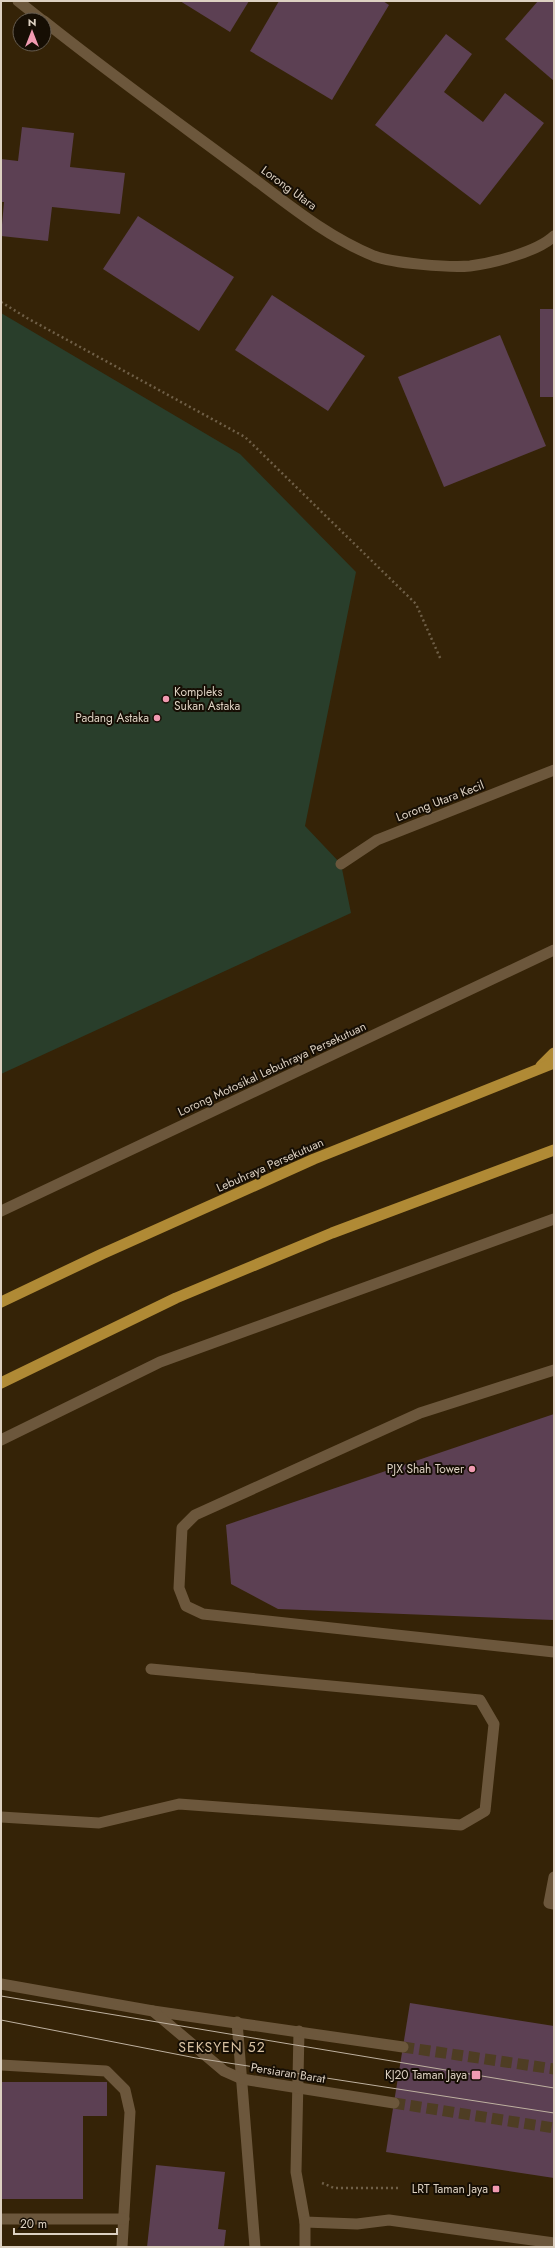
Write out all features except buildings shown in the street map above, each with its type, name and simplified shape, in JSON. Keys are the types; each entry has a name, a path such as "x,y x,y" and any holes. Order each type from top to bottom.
{"highway":[{"path":"540,1068 554,1053"},
{"name":"Lebuhraya Persekutuan","path":"1,1302 102,1254 314,1159 554,1063"},
{"path":"1,1384 176,1298 332,1232 554,1150"}],"street":[{"name":"Lorong Utara","path":"18,1 32,12"},
{"name":"Lorong Utara","path":"52,28 105,70 332,236 375,256 408,263 469,266 508,258 548,241 554,236"},
{"name":"Lorong Utara Kecil","path":"341,864 377,840 554,770"},
{"name":"Lorong Motosikal Lebuhraya Persekutuan","path":"1,1211 554,950"},
{"path":"1,1440 160,1362 554,1219"},
{"path":"554,1370 420,1413 195,1515 182,1528 179,1588 186,1606 203,1614 554,1652"},
{"path":"1,1817 99,1823 179,1804 461,1825 485,1811 494,1724 480,1700 151,1669"},
{"path":"554,1877 549,1903 554,1904"},
{"path":"1,1984 153,2011 403,2047"},
{"name":"Persiaran Barat","path":"153,2011 224,2071 242,2079 394,2103"},
{"path":"237,2022 255,2247"},
{"path":"298,2031 296,2172 305,2222 305,2247"},
{"path":"1,2064 106,2071 125,2090 130,2112 122,2247"},
{"path":"1,2219 124,2219"},
{"path":"305,2222 357,2224 389,2220 554,2243"}],"path":[{"path":"1,302 27,318 245,437 416,604 442,660"},
{"path":"318,2178 320,2183 334,2188 399,2188"}],"green space":[{"name":"Kompleks Sukan Astaka","path":"1,313 240,454 356,572 305,826 341,864 351,913 1,1074"}],"tunnel":[{"path":"403,2047 554,2069"},
{"path":"394,2103 554,2128"}],"tram line":[{"path":"1,1996 554,2088"},
{"path":"1,2020 196,2058 554,2113"}],"place":[{"name":"Kompleks Sukan Astaka","path":"166,699"},
{"name":"Padang Astaka","path":"157,718"},
{"name":"PJX Shah Tower","path":"472,1469"},
{"name":"KJ20 Taman Jaya","path":"476,2075"},
{"name":"LRT Taman Jaya","path":"496,2189"}],"district":[{"name":"SEKSYEN 52","path":"222,2047"}]}
